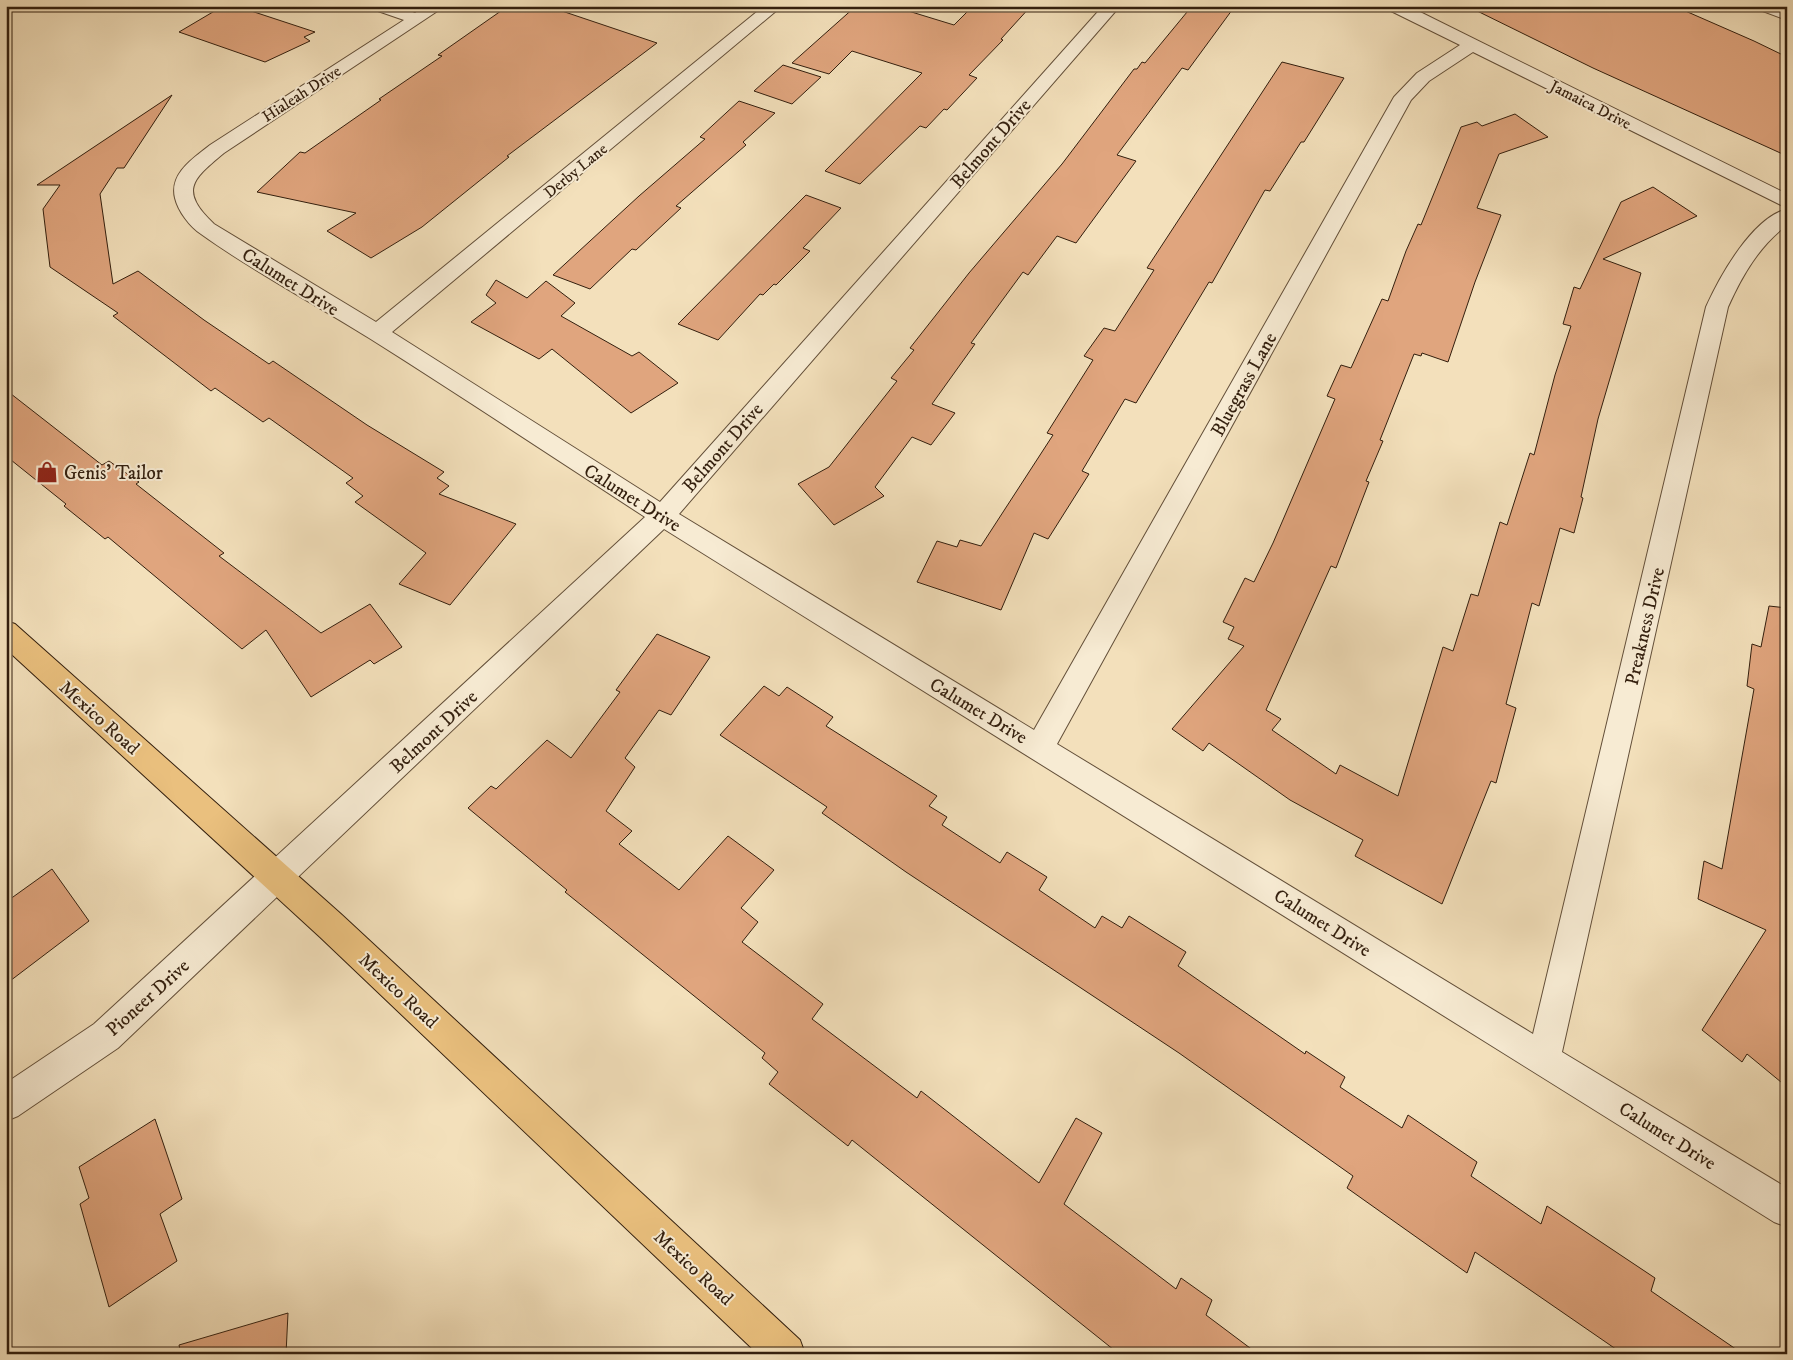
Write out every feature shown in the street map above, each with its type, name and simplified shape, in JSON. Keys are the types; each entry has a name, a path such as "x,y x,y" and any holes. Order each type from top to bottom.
{"main road":[{"name":"Mexico Road","path":"6,632 278,877 786,1354"}],"street":[{"path":"380,6 417,19"},
{"name":"Hialeah Drive","path":"183,196 188,175 217,149 437,6"},
{"name":"Derby Lane","path":"377,334 774,6"},
{"name":"Belmont Drive","path":"278,877 662,516 1112,6"},
{"name":"Jamaica Drive","path":"1395,6 1787,202"},
{"path":"1766,6 1787,15"},
{"name":"Bluegrass Lane","path":"1040,747 1403,97 1423,78 1472,45"},
{"name":"Calumet Drive","path":"183,196 191,214 207,228 662,516 1040,747 1787,1209"},
{"name":"Preakness Drive","path":"1544,1059 1717,307 1727,283 1761,236 1766,230 1787,215"},
{"name":"Pioneer Drive","path":"6,1104 106,1036 278,877"}],"building":[{"path":"223,6 236,6 315,32 304,37 310,41 265,62 179,32"},
{"path":"508,6 547,6 657,43 507,156 509,157 422,227 371,258 327,231 356,213 257,192 300,152 305,153 381,100 379,99 442,56 438,55"},
{"path":"856,6 892,6 954,25 973,6 1031,6 1001,39 1003,40 969,75 977,78 947,110 944,109 926,128 920,126 860,184 825,171 922,73 852,51 829,74 792,63"},
{"path":"1192,6 1235,6 1188,70 1182,68 1117,155 1136,161 1076,243 1057,236 1028,275 1023,272 971,343 975,344 932,404 955,413 931,445 912,437 875,487 884,496 834,525 798,484 829,467 897,381 891,378 914,350 910,348 969,273 1062,164 1134,69 1137,69 1142,62 1145,63"},
{"path":"1467,6 1674,6 1754,41 1787,57 1787,156 1593,68"},
{"path":"1282,62 1344,78 1304,142 1301,142 1270,191 1265,190 1212,283 1209,282 1136,403 1125,399 1082,471 1089,474 1048,539 1034,533 1001,610 917,582 937,541 957,547 960,540 981,546 1053,435 1047,433 1093,360 1084,356 1104,328 1115,331 1154,270 1147,268"},
{"path":"783,65 821,77 792,104 754,91"},
{"path":"172,95 124,168 117,168 100,194 113,284 138,271 204,320 269,364 273,361 367,425 444,472 437,478 449,486 439,494 516,524 450,605 399,584 426,553 355,502 363,496 346,483 353,478 269,418 263,422 215,388 211,391 113,316 118,313 50,267 43,209 60,185 37,185"},
{"path":"739,101 775,113 743,142 746,145 676,206 681,208 636,250 632,249 590,289 553,275 639,196 705,139 700,137"},
{"path":"1515,114 1548,137 1499,154 1477,208 1501,215 1475,282 1448,362 1422,353 1421,356 1414,354 1380,440 1383,441 1366,481 1369,482 1336,568 1331,566 1266,710 1281,719 1272,730 1336,774 1340,765 1398,796 1443,647 1453,651 1471,594 1478,596 1500,522 1507,525 1530,453 1534,455 1555,375 1571,326 1563,324 1574,287 1580,289 1621,202 1653,187 1697,216 1603,259 1641,273 1598,419 1581,497 1583,498 1574,533 1560,528 1539,606 1532,603 1506,704 1516,708 1496,783 1491,781 1442,904 1355,856 1363,840 1290,800 1209,743 1203,751 1172,729 1244,646 1228,639 1234,627 1223,622 1245,578 1254,582 1273,543 1335,399 1327,396 1341,365 1351,368 1382,299 1388,301 1406,251 1418,224 1421,225 1461,127 1477,122 1482,126"},
{"path":"806,195 841,208 803,248 810,251 776,285 774,284 763,295 760,294 718,340 678,324"},
{"path":"496,280 527,298 546,281 575,303 561,316 632,356 639,352 678,383 631,413 552,349 539,359 471,322 496,303 486,295"},
{"path":"6,390 102,465 109,461 139,482 136,484 224,553 219,556 321,633 370,604 402,647 374,664 370,660 311,697 266,630 242,649 108,537 105,539 64,506 66,504 6,456"},
{"path":"1769,606 1787,608 1787,1087 1747,1054 1742,1062 1702,1030 1766,930 1698,899 1704,861 1722,869 1754,689 1747,686 1752,644 1761,647"},
{"path":"657,634 710,657 671,715 659,710 625,758 635,767 606,811 632,831 619,844 679,890 728,836 774,870 741,908 758,922 742,942 823,1004 812,1019 917,1098 921,1091 1039,1183 1076,1118 1102,1133 1064,1204 1176,1289 1181,1278 1212,1300 1206,1315 1258,1354 1119,1354 852,1140 848,1146 769,1084 778,1072 762,1058 765,1053 565,892 567,890 468,808 491,786 496,789 547,740 571,758 620,692 616,690"},
{"path":"764,686 779,696 787,687 833,717 826,726 937,796 929,806 947,817 942,825 1000,863 1007,852 1047,877 1039,890 1095,928 1102,916 1122,928 1129,916 1186,952 1178,966 1305,1054 1306,1051 1345,1077 1340,1087 1402,1128 1408,1115 1477,1162 1471,1176 1541,1224 1547,1206 1655,1278 1651,1291 1743,1354 1623,1354 1475,1252 1467,1273 1347,1188 1353,1176 1179,1053 906,872 822,813 827,807 720,735"},
{"path":"52,869 89,921 6,984 6,902"},
{"path":"155,1119 182,1199 160,1214 177,1261 109,1307 80,1204 89,1198 79,1167"},
{"path":"288,1313 286,1354 181,1354 179,1345"}],"place":[{"name":"Genis' Tailor","path":"47,472"}]}
